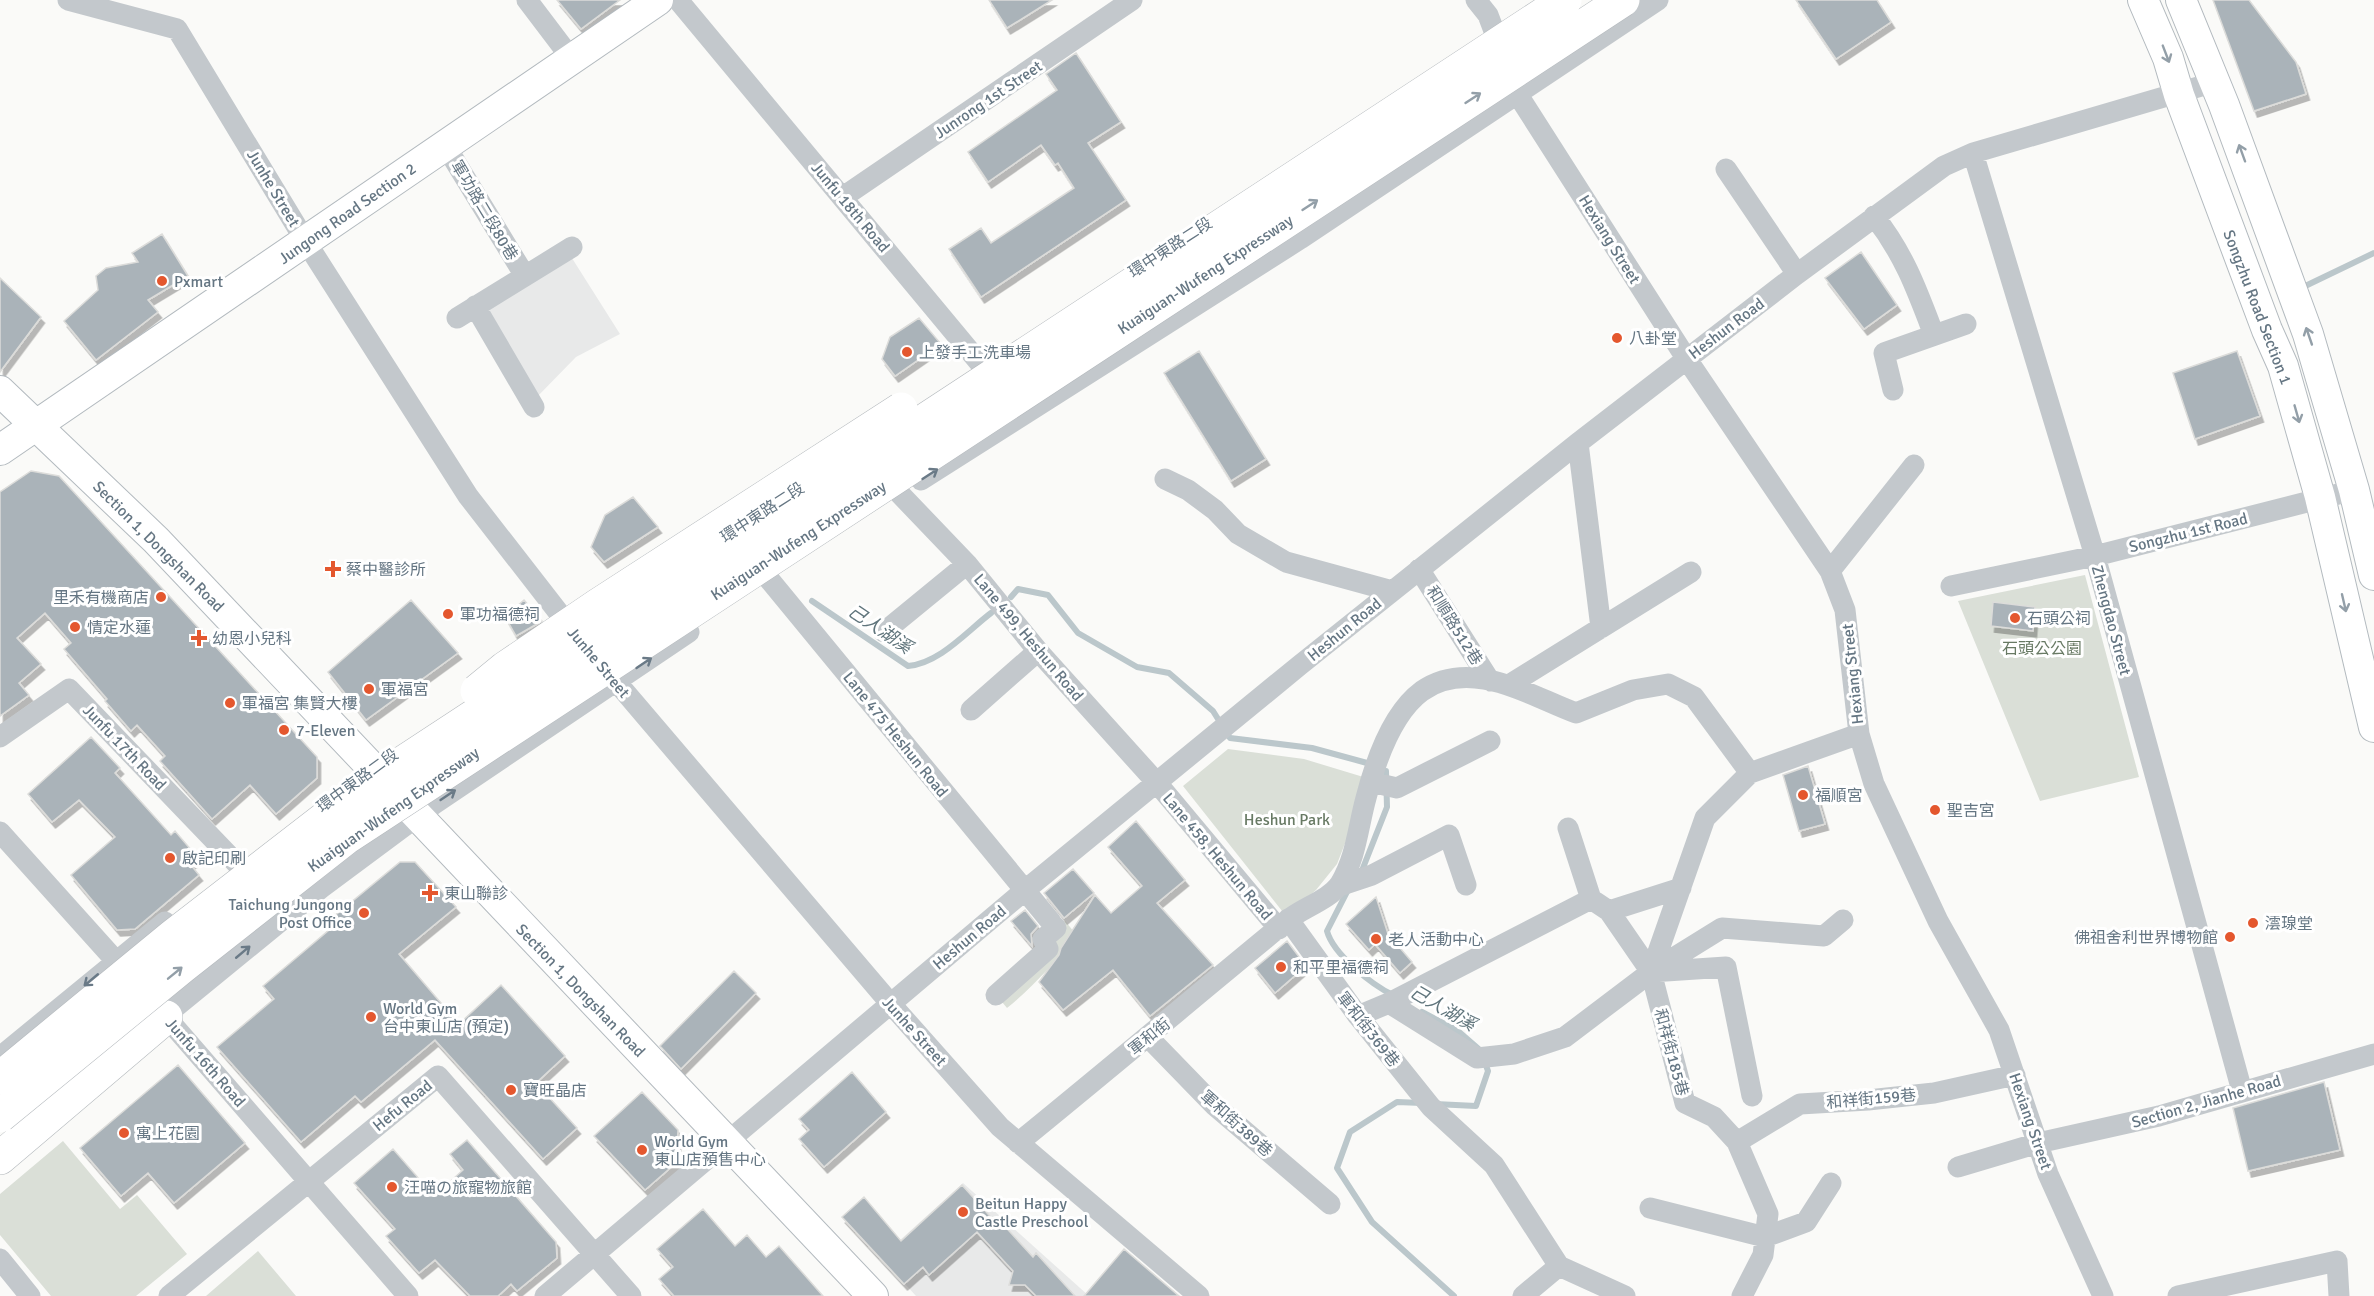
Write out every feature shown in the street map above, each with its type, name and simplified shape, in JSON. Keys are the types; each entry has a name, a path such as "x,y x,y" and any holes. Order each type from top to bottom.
{"highway":[{"path":"368,778 505,668 589,611 989,352 1524,0"},
{"name":"Kuaiguan-Wufeng Expressway","path":"0,1077 368,778 1565,0"},
{"name":"Kuaiguan-Wufeng Expressway","path":"0,1116 346,838 1623,0"},
{"path":"0,1158 166,1017"}],"main road":[{"name":"Jungong Road Section 2","path":"0,450 658,0"},
{"name":"Songzhu Road Section 1","path":"2143,0 2168,58 2179,95 2267,330 2283,366 2320,497 2374,727"},
{"path":"2181,0 2215,82 2308,333 2354,490 2374,574"},
{"name":"Section 1, Dongshan Road","path":"0,391 156,540 368,778 417,817 873,1296"}],"street":[{"name":"Junhe Street","path":"68,0 177,29 306,242 468,496 573,631 890,1003 1000,1127 1199,1296"},
{"path":"527,0 571,58"},
{"name":"Junfu 18th Road","path":"678,0 1023,415"},
{"name":"Junrong 1st Street","path":"843,198 1132,0"},
{"name":"環中東路二段","path":"0,1057 115,961 239,866 368,778 573,631 984,367 1487,16 1548,0"},
{"path":"0,1141 96,1061 166,1017 321,888 417,817 768,578 1300,239 1658,0"},
{"name":"Hexiang Street","path":"1487,16 1518,95 1686,358 1830,571 1845,610 1859,734 1874,784 1938,921 1999,1030 2068,1222 2103,1296"},
{"name":"Heshun Road","path":"545,1296 595,1256 890,1003 1233,718 1686,358 1874,216 1944,166 1973,153 2179,95 2215,82"},
{"name":"軍功路二段80巷","path":"445,145 525,276"},
{"name":"Zhengdao Street","path":"1973,153 2094,556 2242,1091"},
{"path":"1726,169 1797,274"},
{"path":"1874,216 1905,261 1934,335"},
{"path":"456,318 572,247"},
{"path":"475,306 534,407"},
{"path":"1893,390 1884,353 1966,324"},
{"path":"1578,443 1600,628"},
{"path":"1830,571 1914,465"},
{"path":"1165,479 1188,490 1215,510 1238,534 1286,562 1392,591"},
{"name":"Songzhu 1st Road","path":"1951,586 2094,556 2354,490"},
{"name":"Lane 499, Heshun Road","path":"900,494 967,564 1038,651 1157,783"},
{"path":"884,632 967,564"},
{"name":"和順路512巷","path":"1419,569 1500,683"},
{"path":"1500,683 1600,628 1691,572"},
{"name":"Lane 475 Heshun Road","path":"768,578 1056,928 1044,939 1048,949 996,995"},
{"path":"971,710 1038,651"},
{"path":"1344,883 1372,782 1399,716 1423,691 1459,676 1500,683 1576,713 1633,690 1668,684 1694,697 1750,773"},
{"name":"Junfu 17th Road","path":"0,737 69,689 239,866"},
{"path":"1651,972 1706,818 1750,773 1859,734"},
{"path":"1372,782 1395,787 1490,741"},
{"name":"Lane 458, Heshun Road","path":"1157,783 1283,924"},
{"path":"1568,828 1591,899 1609,911 1651,972"},
{"name":"Junfu 16th Road","path":"0,832 166,1017 408,1296"},
{"path":"1344,883 1372,875 1449,835 1466,885"},
{"name":"軍和街","path":"1018,1143 1283,924 1344,883"},
{"path":"1609,911 1682,888"},
{"path":"1358,1016 1397,999 1591,899"},
{"path":"1397,999 1478,1058 1514,1054 1565,1036 1651,972 1722,928 1824,936 1843,920"},
{"name":"軍和街369巷","path":"1283,924 1425,1099 1494,1165 1559,1266"},
{"path":"1651,972 1726,967 1752,1096"},
{"name":"和祥街185巷","path":"1651,972 1685,1103 1714,1117 1737,1142 1768,1214 1763,1255 1742,1296"},
{"path":"0,1175 112,1080 166,1017"},
{"name":"軍和街389巷","path":"1148,1037 1214,1105 1330,1204"},
{"name":"Section 2, Jianhe Road","path":"1958,1167 2038,1143 2159,1116 2374,1054"},
{"name":"和祥街159巷","path":"1737,1142 1800,1104 1934,1093 2015,1075"},
{"name":"Hefu Road","path":"169,1296 438,1076 631,1296"},
{"path":"1650,1208 1765,1237 1806,1222 1831,1183"},
{"path":"0,1259 30,1296"},
{"path":"2178,1296 2337,1261 2339,1296"},
{"path":"1523,1296 1559,1266 1625,1296"}],"shaded area":[{"path":"570,255 620,334 576,357 535,399 483,306"},
{"name":"Beitun Happy Castle Preschool","path":"963,1183 1089,1296 916,1296 895,1273 899,1241"}],"green space":[{"name":"石頭公公園","path":"2085,575 2139,777 2040,801 1958,601"},
{"name":"Heshun Park","path":"1228,749 1304,759 1370,779 1337,864 1316,890 1286,916 1183,786"},
{"path":"1065,921 1080,939 1007,1008 993,991 1037,951 1034,947"},
{"path":"63,1141 120,1209 137,1195 187,1254 136,1296 51,1296 0,1235 0,1194"},
{"path":"258,1251 296,1296 206,1296"}],"building":[{"path":"557,0 620,0 581,29"},
{"path":"989,0 1052,0 1007,28"},
{"path":"1796,0 1877,0 1891,22 1836,59"},
{"path":"2213,0 2249,0 2296,62 2306,94 2254,111"},
{"path":"1076,53 1121,122 1088,143 1126,200 981,297 949,249 981,228 991,243 1074,188 1058,163 1055,165 1041,145 988,182 968,152 1057,90 1046,74"},
{"path":"162,234 188,276 148,300 158,312 96,360 64,321 98,290 96,276 106,268 138,262 132,253"},
{"path":"1861,252 1897,305 1864,329 1825,278"},
{"path":"0,278 41,317 0,372"},
{"name":"上發手工洗車場","path":"919,318 941,344 895,376 882,359 890,337"},
{"path":"1199,351 1266,459 1231,481 1164,373"},
{"path":"2237,351 2260,416 2195,439 2173,373"},
{"path":"31,471 59,476 317,757 317,778 276,814 250,785 212,819 160,761 165,756 137,725 131,731 105,701 107,699 64,649 71,643 45,613 17,638 41,664 19,683 29,695 0,716 0,492"},
{"path":"633,497 658,527 604,562 591,547 605,515"},
{"path":"411,600 458,653 366,720 328,672"},
{"path":"524,600 542,621 516,636 505,617"},
{"path":"1993,602 2035,607 2033,631 1991,626"},
{"path":"91,737 120,768 115,773 171,835 175,831 198,858 190,864 199,875 135,929 117,930 71,875 115,837 79,800 52,822 28,794"},
{"name":"福順宮","path":"1808,766 1825,824 1799,831 1783,775"},
{"path":"1136,821 1185,880 1157,903 1213,965 1150,1016 1113,970 1063,1010 1039,982 1059,955 1061,948 1095,895 1111,913 1142,886 1108,847"},
{"path":"400,862 415,862 456,907 399,954 459,1024 501,985 565,1056 536,1083 577,1128 543,1159 435,1040 361,1102 355,1096 301,1142 217,1047 274,999 263,986 336,924 332,918"},
{"path":"1073,869 1094,893 1064,918 1044,893"},
{"name":"老人活動中心","path":"1376,897 1388,934 1412,962 1400,973 1375,944 1369,950 1346,924"},
{"path":"1025,910 1038,926 1031,934 1032,946 1011,921"},
{"name":"和平里福德祠","path":"1287,941 1306,966 1275,993 1255,968"},
{"path":"734,971 756,993 681,1069 660,1046"},
{"name":"寓上花園","path":"178,1065 245,1143 174,1203 148,1173 121,1196 80,1148"},
{"path":"852,1072 886,1112 824,1167 799,1139 809,1130 799,1119"},
{"path":"2324,1082 2340,1150 2248,1171 2233,1108"},
{"name":"World Gym 東山店預售中心","path":"642,1092 678,1130 676,1163 645,1190 594,1136"},
{"path":"467,1140 556,1242 557,1258 517,1291 511,1284 498,1296 470,1296 435,1260 419,1273 386,1236 395,1229 354,1183 393,1149 434,1196 463,1170 450,1154"},
{"path":"962,1185 996,1223 999,1220 1033,1257 1036,1253 1075,1296 1036,1296 1025,1285 1009,1285 1013,1271 977,1232 929,1275 923,1267 904,1284 842,1217 864,1197 901,1241"},
{"path":"703,1209 735,1246 747,1235 766,1257 779,1246 823,1296 674,1296 659,1279 673,1267 657,1249"},
{"path":"1124,1249 1179,1296 1084,1296"}],"waterway":[{"path":"2299,289 2374,253"},
{"name":"己人湖溪","path":"1011,597 1018,589 1048,595 1078,633 1137,667 1169,673 1213,711 1230,738 1312,748 1367,763"},
{"name":"己人湖溪","path":"812,601 908,666 920,664 942,653 991,613"},
{"name":"己人湖溪","path":"1361,873 1387,807 1386,771"},
{"name":"己人湖溪","path":"1349,888 1327,931 1337,949 1354,968 1393,995"},
{"name":"己人湖溪","path":"1422,1012 1458,1031 1481,1051"},
{"name":"己人湖溪","path":"1435,1104 1476,1106 1488,1071 1484,1060"},
{"name":"己人湖溪","path":"1422,1103 1397,1102 1350,1132 1337,1168 1372,1222 1454,1296"}],"place":[{"name":"Pxmart","path":"162,281"},
{"name":"八卦堂","path":"1617,338"},
{"name":"上發手工洗車場","path":"907,352"},
{"name":"蔡中醫診所","path":"333,569"},
{"name":"里禾有機商店","path":"161,597"},
{"name":"軍功福德祠","path":"448,614"},
{"name":"石頭公祠","path":"2015,618"},
{"name":"情定水蓮","path":"75,627"},
{"name":"幼恩小兒科","path":"199,638"},
{"name":"軍福宮","path":"369,689"},
{"name":"軍福宮 集賢大樓","path":"230,703"},
{"name":"7-Eleven","path":"284,730"},
{"name":"福順宮","path":"1803,795"},
{"name":"聖吉宮","path":"1935,810"},
{"name":"啟記印刷","path":"170,858"},
{"name":"東山聯診","path":"430,893"},
{"name":"Taichung Jungong Post Office","path":"364,913"},
{"name":"澐瑔堂","path":"2253,923"},
{"name":"佛祖舍利世界博物館","path":"2230,937"},
{"name":"老人活動中心","path":"1376,939"},
{"name":"和平里福德祠","path":"1281,967"},
{"name":"World Gym 台中東山店 (預定)","path":"371,1017"},
{"name":"寶旺晶店","path":"511,1090"},
{"name":"寓上花園","path":"124,1133"},
{"name":"World Gym 東山店預售中心","path":"642,1150"},
{"name":"汪喵の旅寵物旅館","path":"392,1187"},
{"name":"Beitun Happy Castle Preschool","path":"963,1212"}]}
